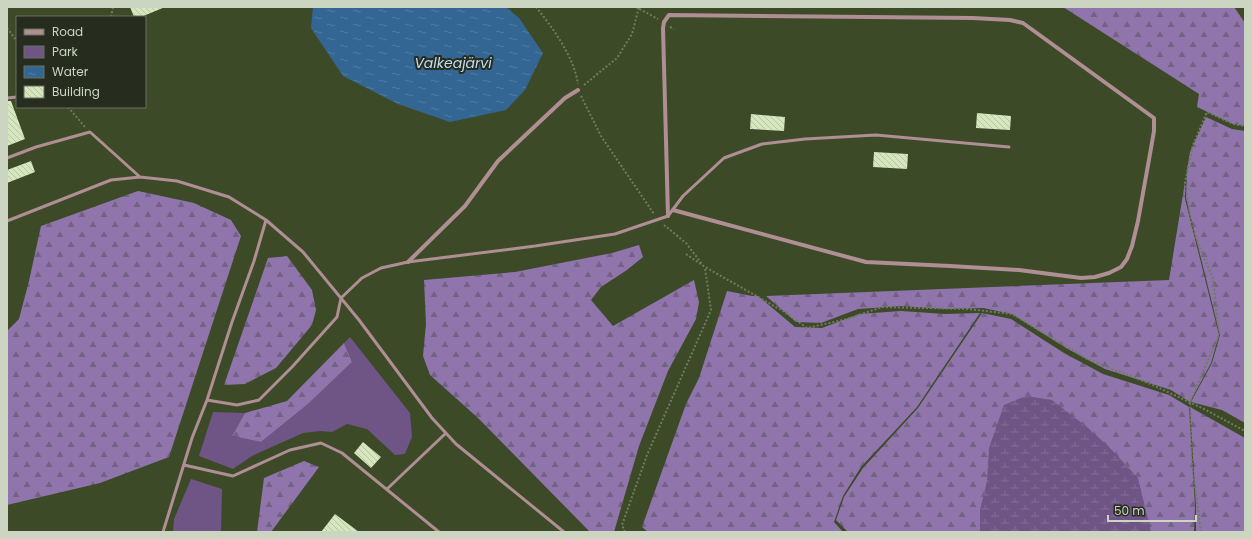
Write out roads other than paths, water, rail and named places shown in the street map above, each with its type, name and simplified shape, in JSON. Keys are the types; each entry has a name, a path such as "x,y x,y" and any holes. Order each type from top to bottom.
{"street":[{"path":"668,216 663,28 664,22 669,15 973,18 1010,20 1023,23 1154,118 1154,131 1132,246 1127,259 1121,267 1109,273 1095,277 1081,278 1019,270 866,262 673,210"},
{"path":"408,262 465,206 498,161 565,98 578,90"}],"lane":[{"path":"7,158 36,147 90,132 140,177"},
{"path":"207,400 237,405 258,400 292,367 337,317 341,298 362,278 381,268 408,262 615,234 668,216 683,196 724,158 762,144 805,139 876,135 1008,147"},
{"path":"7,222 111,180 140,177 177,181 230,197 266,220 304,252 359,320 432,418 446,434 456,444 564,532"},
{"path":"163,532 232,322 254,261 266,220"},
{"path":"387,489 446,434"},
{"path":"184,465 233,476 290,450 321,443 342,453 439,532"}],"water":[{"name":"Valkeajärvi","path":"313,7 506,7 519,18 543,53 525,90 506,110 450,122 398,104 343,76 311,28"}]}
